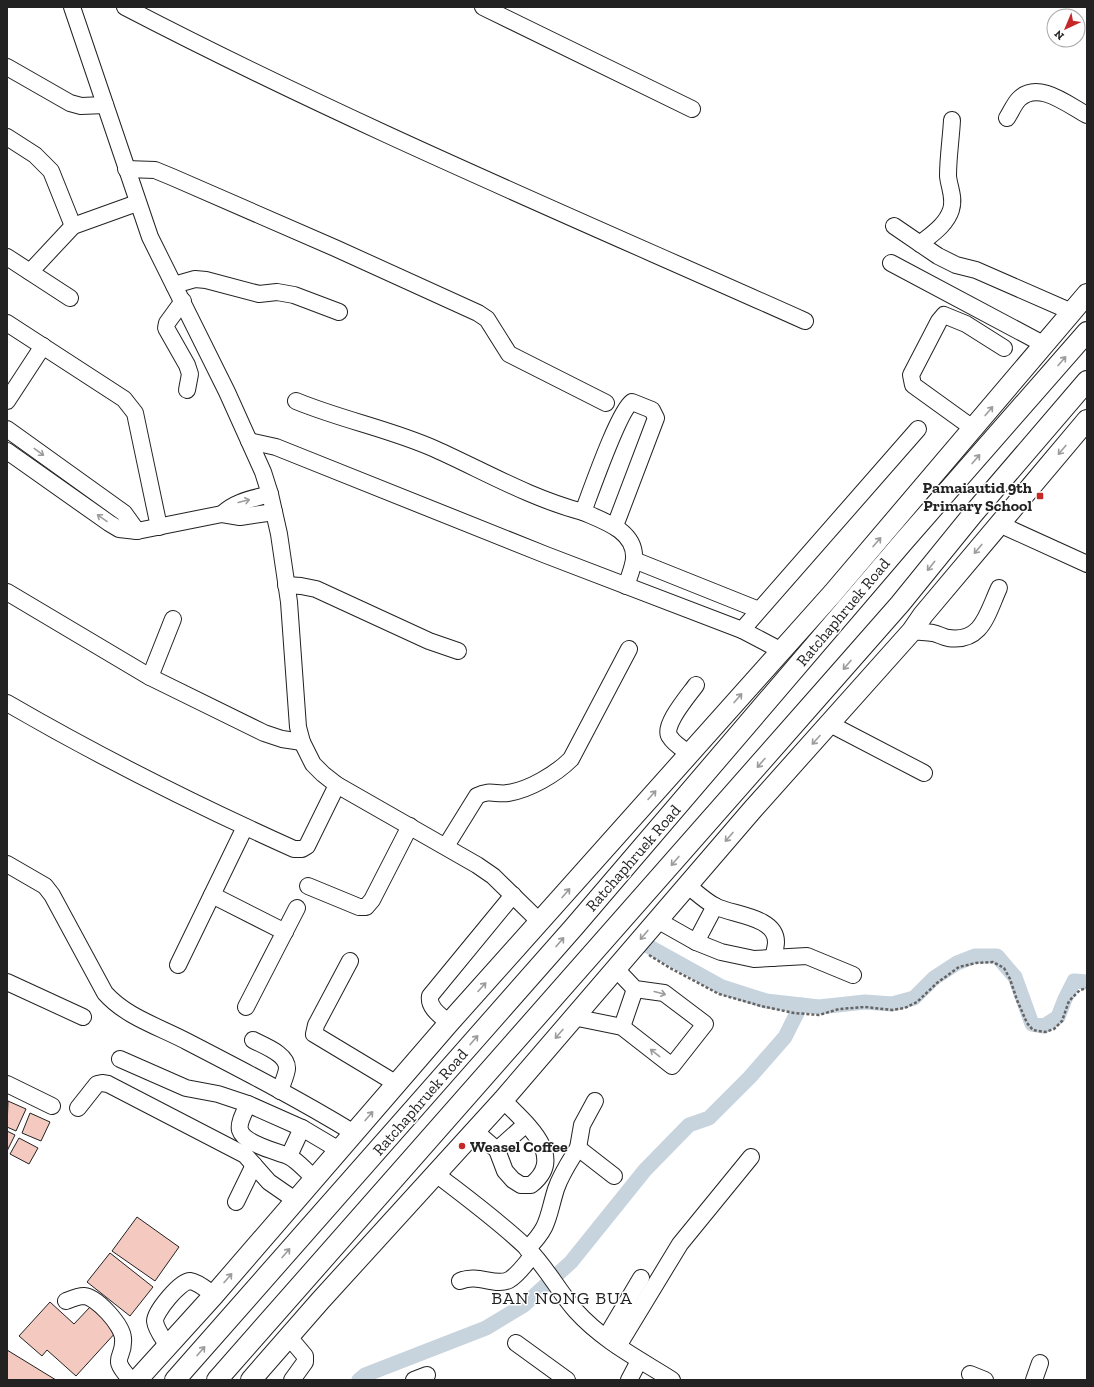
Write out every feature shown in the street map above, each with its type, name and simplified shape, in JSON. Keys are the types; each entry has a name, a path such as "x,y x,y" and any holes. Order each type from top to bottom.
{"main road":[{"path":"833,593 974,429 1087,294"},
{"name":"Ratchaphruek Road","path":"175,1380 574,927 904,541 1087,332"},
{"name":"Ratchaphruek Road","path":"217,1380 900,604 973,514 1087,381"},
{"path":"253,1379 289,1337 503,1100 687,885 830,724 917,623 999,524 1085,427"},
{"path":"917,623 973,514"},
{"path":"833,593 904,541"},
{"name":"Ratchaphruek Road","path":"139,1378 214,1295 449,1023 690,754 780,650 833,593"}],"street":[{"path":"72,7 137,203 150,237 183,301 258,459 270,494 286,585 295,706 302,742 313,764 337,785 446,846 492,876 540,922"},
{"path":"125,7 255,73 374,128 805,321"},
{"path":"483,7 692,108"},
{"path":"7,67 70,103 81,106 105,105"},
{"path":"1007,118 1019,99 1030,91 1043,92 1087,115"},
{"path":"920,244 940,227 951,210 953,201 948,178 948,160 952,120"},
{"path":"7,137 35,155 51,171 73,226"},
{"path":"126,169 155,170 336,248 478,313 490,324 509,354 606,403"},
{"path":"30,272 73,226 137,203"},
{"path":"894,226 938,256 956,264 976,270 1072,312"},
{"path":"7,257 70,298"},
{"path":"891,263 1044,345"},
{"path":"174,286 194,279 206,280 259,294 277,292 294,295 339,312"},
{"path":"183,301 167,322 166,328 190,374 187,390"},
{"path":"974,429 913,386 911,375 939,321 944,315 966,324 1004,348"},
{"path":"7,323 124,399 131,406 135,413 159,527"},
{"path":"7,401 43,346"},
{"path":"296,401 326,414 396,433 547,501 583,512 615,526 630,541 634,551 634,560 626,586"},
{"path":"583,512 593,484 627,405 632,402 637,403 652,410 656,418 615,526"},
{"path":"7,429 124,512 137,530"},
{"path":"742,630 918,429"},
{"path":"249,441 276,447 626,586 742,630 780,650"},
{"path":"7,451 119,529 137,530 159,527 222,514 240,517 274,512"},
{"path":"222,514 238,502 270,494"},
{"path":"999,524 1087,564"},
{"path":"634,560 759,610"},
{"path":"286,585 316,589 429,641 458,651"},
{"path":"917,623 935,634 946,638 966,638 976,633 982,625 999,588"},
{"path":"7,592 150,677 264,733 282,739 302,742"},
{"path":"150,677 173,619"},
{"path":"446,846 477,796 485,792 506,793 517,791 560,770 571,759 629,649"},
{"path":"690,754 669,737 667,732 675,715 696,685"},
{"path":"7,703 72,741 245,827 294,849 302,849 307,846 337,785"},
{"path":"830,724 924,773"},
{"path":"308,886 359,907 366,907 372,900 410,826"},
{"path":"178,965 245,827"},
{"path":"7,864 45,886 52,895 105,993 114,1003 125,1011 188,1042 280,1091 354,1133"},
{"path":"687,885 715,906 748,916 765,924 774,933 776,942 773,958"},
{"path":"212,895 285,932"},
{"path":"449,1023 433,1008 429,1001 430,996 513,895"},
{"path":"696,942 715,906"},
{"path":"246,1007 297,908"},
{"path":"657,920 696,942 721,952 754,959 807,956 853,976"},
{"path":"350,961 316,1025 314,1034 397,1084"},
{"path":"573,1017 622,1027 672,1066 705,1024 664,993 635,989 616,969"},
{"path":"7,982 83,1017"},
{"path":"622,1027 635,989"},
{"path":"253,1040 279,1055 285,1061 287,1070 280,1091"},
{"path":"120,1059 186,1088 218,1094 248,1104 302,1128 339,1150"},
{"path":"78,1108 97,1084 102,1083 242,1153 269,1182 295,1200"},
{"path":"7,1084 52,1106"},
{"path":"475,1131 497,1150 505,1171 513,1180 521,1185 531,1186 536,1181 545,1161 545,1152 541,1142 503,1100"},
{"path":"460,1281 475,1277 494,1282 509,1280 535,1257 541,1236 546,1227 556,1188 563,1172 578,1148 582,1125 595,1101"},
{"path":"248,1104 240,1125 240,1131 246,1138 259,1145 289,1156 314,1178"},
{"path":"497,1150 526,1124"},
{"path":"289,1156 302,1128"},
{"path":"578,1148 614,1176"},
{"path":"612,1342 680,1244 751,1157"},
{"path":"236,1202 254,1165"},
{"path":"436,1174 535,1257 566,1300 591,1326 662,1378"},
{"path":"612,1342 641,1278"},
{"path":"168,1346 157,1329 155,1320 158,1313 179,1286 184,1282 190,1281 214,1295"},
{"path":"66,1301 85,1296 92,1299 118,1324 124,1339 118,1362 120,1369 139,1378"},
{"path":"289,1337 305,1356 305,1362 292,1380"},
{"path":"516,1343 567,1380"},
{"path":"629,1380 639,1361"},
{"path":"1034,1380 1040,1363"},
{"path":"970,1374 985,1380"}],"path":[{"path":"635,946 670,968 719,994 761,1006 794,1013 819,1015 839,1010 865,1007 892,1010 905,1008 917,1002 937,982 960,967 976,963 993,962 1004,968 1010,979 1016,1000 1027,1023 1034,1030 1045,1032 1054,1029 1062,1021 1069,1001 1080,990 1087,988"}],"building":[{"path":"8,1101 26,1109 16,1131 7,1127"},
{"path":"30,1113 50,1122 41,1141 22,1133"},
{"path":"7,1131 15,1135 7,1151"},
{"path":"19,1138 38,1148 29,1164 10,1154"},
{"path":"137,1217 179,1247 155,1281 112,1251"},
{"path":"110,1253 153,1287 130,1316 87,1282"},
{"path":"50,1302 74,1324 90,1307 117,1331 76,1376 47,1350 42,1356 19,1336"},
{"path":"7,1350 56,1380 7,1380"}],"waterway":[{"path":"648,946 722,987 766,1001 819,1007 865,1002 892,1004 914,998 934,978 957,963 975,956 997,956 1015,977 1032,1024 1044,1026 1058,1017 1074,981 1087,982"},
{"path":"359,1380 365,1375 486,1328 524,1305 571,1262 645,1170 689,1125 709,1118 750,1077 785,1037 801,1005"}],"place":[{"name":"Pamaiautid 9th Primary School","path":"1040,496"},
{"name":"Weasel Coffee","path":"462,1146"}],"district":[{"name":"BAN NONG BUA","path":"562,1298"}]}
